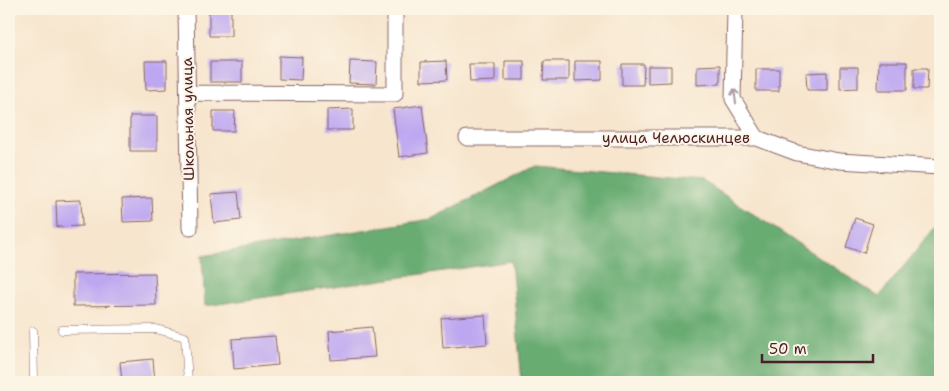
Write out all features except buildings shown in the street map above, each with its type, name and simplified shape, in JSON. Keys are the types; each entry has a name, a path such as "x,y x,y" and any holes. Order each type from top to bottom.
{"street":[{"name":"Школьная улица","path":"186,9 190,228"},
{"path":"188,94 396,94 395,9"},
{"path":"735,9 733,99 757,138"},
{"name":"улица Челюскинцев","path":"467,138 757,138 797,153 839,160 940,167"}],"lane":[{"path":"62,330 156,329 185,337 188,382"},
{"path":"33,331 34,382"}],"green space":[{"path":"535,166 703,181 879,297 940,221 940,382 522,382 511,261 205,306 202,256 431,219"}]}
